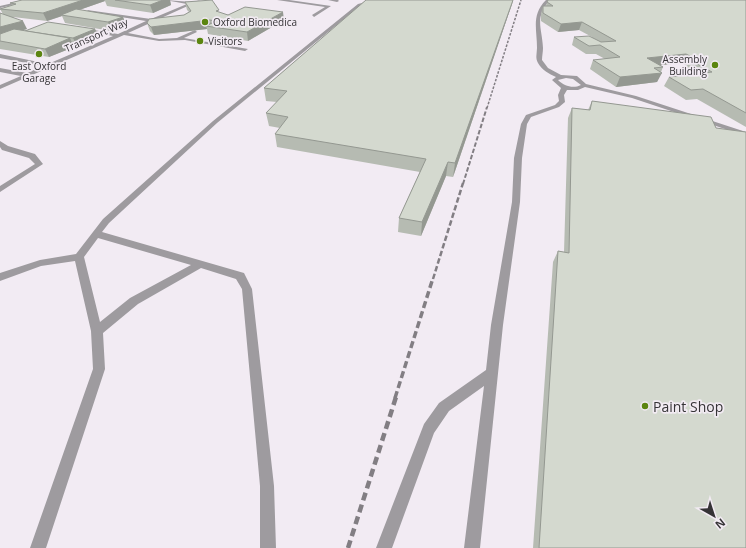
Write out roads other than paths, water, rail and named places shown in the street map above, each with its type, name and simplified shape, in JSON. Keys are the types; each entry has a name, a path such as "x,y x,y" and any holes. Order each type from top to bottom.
{"street":[{"path":"0,7 32,0"},
{"path":"167,0 192,3"},
{"name":"Transport Way","path":"0,87 199,0"},
{"path":"279,0 329,6 314,16"},
{"path":"330,0 337,1"},
{"path":"0,277 40,263 79,257 106,221 215,122 359,5 378,0"},
{"path":"548,0 542,5 536,23 536,35 540,48 539,60 545,69 560,77 576,78 582,81 584,85"},
{"path":"89,11 152,20"},
{"path":"79,29 159,40 179,38 245,49"},
{"path":"179,38 195,31"},
{"path":"0,56 49,66"},
{"path":"0,70 27,75"},
{"path":"560,77 556,79 556,82 565,87 578,88 584,85 634,96 746,134"},
{"path":"472,548 497,325 516,202 518,158 524,124 528,116 557,106 562,102 560,97 565,87"},
{"path":"0,190 39,164 32,156 2,147"},
{"path":"97,234 240,276 247,289 267,486 268,548"},
{"path":"38,548 99,370 97,331 79,257"},
{"path":"97,331 134,301 201,264"},
{"path":"384,548 429,429 444,407 492,372"}],"railway":[{"path":"487,108 521,0"},
{"path":"463,184 487,107"},
{"path":"433,279 463,183"},
{"path":"395,398 433,278"},
{"path":"348,548 396,397"}],"place":[{"name":"Oxford Biomedica","path":"205,22"},
{"name":"Visitors","path":"200,41"},
{"name":"East Oxford Garage","path":"39,54"},
{"name":"Assembly Building","path":"715,65"},
{"name":"Paint Shop","path":"645,406"}]}
